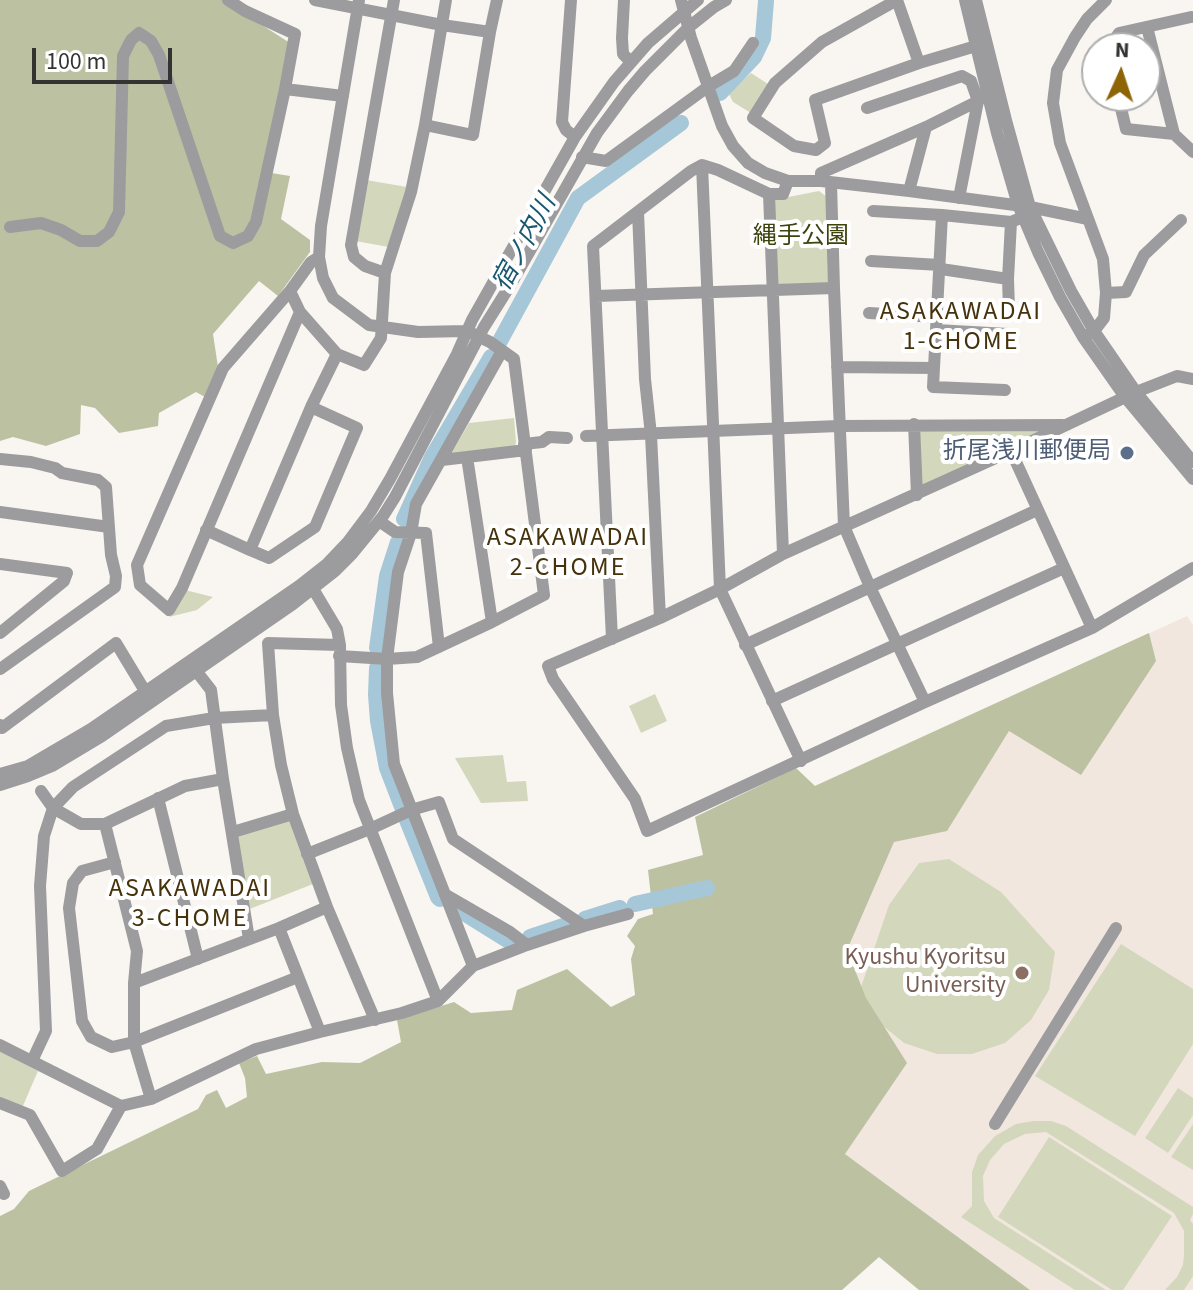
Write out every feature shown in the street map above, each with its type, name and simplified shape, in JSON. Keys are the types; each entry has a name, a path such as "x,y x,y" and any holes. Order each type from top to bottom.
{"street":[{"path":"10,227 41,223 80,241 97,241 109,232 119,212 123,56 131,40 139,33 151,41 159,55 220,236 233,243 248,236 256,222 295,34 228,0"},
{"path":"315,0 358,4 442,25 490,32"},
{"path":"385,273 365,266 354,257 351,245 394,0"},
{"path":"290,291 300,312 337,354 364,365 381,338 385,273 411,192 446,0"},
{"path":"425,125 473,135 497,0"},
{"path":"571,0 562,122 575,137"},
{"path":"624,0 623,54 631,62"},
{"path":"0,785 35,774 69,757 197,672 310,584 347,543 390,479 467,331 575,137 648,43 682,6 698,0"},
{"path":"0,774 28,766 91,729 343,562 379,521 395,497 479,337 604,123 628,91 689,27 726,0"},
{"path":"919,63 897,0 822,42 775,83 753,118 794,146 816,150 825,143 815,100 976,46"},
{"path":"965,0 997,133 1021,213 1071,291 1088,334 1130,395 1188,456 1193,479"},
{"path":"976,0 1006,120 1021,213 1008,279 1009,309"},
{"path":"1088,334 1104,318 1106,293 1103,259 1060,143 1053,103 1057,70 1087,19 1106,0"},
{"path":"358,4 321,226 319,257 323,278 333,298 369,325 418,332 467,331 514,359 544,595 417,657 387,659 340,650 268,643 273,715 293,814 327,907 375,1020"},
{"path":"682,6 722,126 733,146 748,163 788,181 909,191 959,198 1021,213"},
{"path":"1124,32 1192,17"},
{"path":"1147,27 1174,134 1193,152"},
{"path":"582,157 606,161 734,71 753,43"},
{"path":"867,108 962,76 971,81 978,101 959,198"},
{"path":"285,89 343,96"},
{"path":"925,702 844,526 834,288 826,182 821,173 978,101"},
{"path":"1122,112 1126,129 1174,134"},
{"path":"909,191 926,127"},
{"path":"612,639 593,246 702,165 769,194 783,194 788,181"},
{"path":"702,165 720,589 801,761"},
{"path":"769,194 783,554"},
{"path":"873,211 942,215 1021,213 1088,219"},
{"path":"638,212 660,618"},
{"path":"942,215 933,387 1005,390"},
{"path":"1106,293 1126,292 1144,255 1181,220"},
{"path":"300,312 182,588 169,610 140,585 137,565 223,368 311,262 319,257"},
{"path":"871,261 940,267 1008,279"},
{"path":"596,296 834,288"},
{"path":"869,313 1008,334"},
{"path":"473,966 394,764 387,659 398,572 411,533 416,504 502,351"},
{"path":"250,550 337,354"},
{"path":"837,367 934,368"},
{"path":"1193,379 1177,376 1130,395 783,554 660,618 548,666 553,679 635,799 647,831 1092,628 1193,568"},
{"path":"206,530 269,558 315,527 357,428 311,407"},
{"path":"586,436 914,424 1066,425"},
{"path":"914,424 917,495"},
{"path":"442,460 525,447 549,437 567,438"},
{"path":"1011,451 1092,628"},
{"path":"467,457 492,622"},
{"path":"0,459 55,468 62,473 98,480 106,487 116,576 115,587 0,669"},
{"path":"745,645 1037,510"},
{"path":"0,512 109,527"},
{"path":"379,521 395,532 426,533 439,647"},
{"path":"0,564 82,575"},
{"path":"772,701 1064,568"},
{"path":"0,633 64,581 67,573"},
{"path":"310,584 337,629 341,705 359,800 438,1001"},
{"path":"0,725 2,728 116,643 145,691"},
{"path":"197,672 211,690 249,939"},
{"path":"32,1061 46,1031 40,886 44,836 53,808 73,787 166,726 214,718 273,715"},
{"path":"41,791 53,808 81,824 105,824 185,786 223,779"},
{"path":"158,798 198,959"},
{"path":"307,854 411,810 439,802 453,839 584,926"},
{"path":"233,832 293,814"},
{"path":"105,824 137,951 134,1042 151,1099"},
{"path":"115,862 82,871 73,883 69,908 82,1021 91,1037 112,1047 134,1042 298,977"},
{"path":"446,895 527,945"},
{"path":"134,983 327,907"},
{"path":"0,1045 121,1106 151,1099 256,1049 438,1001 473,966 527,945 628,914"},
{"path":"279,928 320,1032"},
{"path":"995,1124 1116,928"},
{"path":"0,1103 30,1115 62,1171 97,1149 121,1106"}],"shaded area":[{"name":"Kyushu Kyoritsu University","path":"1187,616 1193,625 1193,1290 1030,1290 845,1154 866,998 837,947 814,786"}],"green space":[{"path":"0,0 223,0 290,43 265,172 290,176 281,219 310,240 310,252 278,296 259,281 213,334 218,367 205,397 196,392 159,413 158,426 119,433 95,408 81,405 80,434 46,446 13,437 0,441"},
{"path":"751,73 768,84 751,113 733,102 728,92"},
{"path":"366,180 407,187 389,247 355,241"},
{"name":"縄手公園","path":"819,191 827,197 828,283 777,286 773,200"},
{"path":"514,418 515,447 451,454 469,423"},
{"path":"1039,428 1040,432 922,487 919,429"},
{"path":"185,590 213,597 197,610 169,617"},
{"path":"1149,633 1156,661 1081,775 1009,731 947,831 894,842 847,950 866,998 907,1063 845,1154 1030,1290 919,1290 879,1257 842,1290 0,1290 0,1216 14,1209 29,1191 198,1109 206,1095 217,1090 226,1108 247,1097 245,1078 239,1063 257,1056 266,1074 322,1062 360,1063 401,1042 397,1020 454,1002 471,1013 512,1010 517,990 567,969 611,1007 635,995 631,959 635,946 627,936 638,919 653,914 648,870 703,855 695,817 796,768 815,786"},
{"path":"655,694 667,721 641,733 629,706"},
{"path":"503,755 507,782 526,781 528,801 481,803 455,758"},
{"path":"291,819 313,884 247,910 236,834"},
{"path":"949,859 1001,892 1055,952 1049,990 1031,1020 1005,1043 972,1054 937,1054 904,1043 877,1021 860,990 889,905 919,863"},
{"path":"1121,944 1193,989 1193,1044 1135,1136 1035,1076"},
{"path":"0,1051 38,1071 22,1108 0,1099"},
{"path":"1178,1088 1193,1098 1193,1115 1168,1153 1145,1138"},
{"path":"1051,1121 1066,1126 1193,1207 1190,1220 1193,1224 1193,1276 1184,1290 1165,1290 1183,1265 1184,1231 1174,1213 1046,1132 1025,1134 1004,1144 990,1160 983,1176 984,1201 994,1218 1106,1290 1075,1290 961,1217 972,1206 972,1172 978,1155 995,1136 1016,1124"},
{"path":"1193,1124 1193,1170 1171,1157"},
{"path":"1049,1137 1172,1216 1123,1290 1112,1290 998,1217"}],"waterway":[{"name":"宿ノ内川","path":"720,93 754,57 763,38 766,1"},
{"name":"宿ノ内川","path":"500,341 578,198 681,123"},
{"name":"宿ノ内川","path":"404,519 432,457 491,357"},
{"name":"宿ノ内川","path":"377,648 387,576 398,542"},
{"name":"宿ノ内川","path":"377,668 378,721 387,768 402,807"},
{"name":"宿ノ内川","path":"407,820 440,899"},
{"name":"宿ノ内川","path":"635,904 707,888"},
{"name":"宿ノ内川","path":"585,919 620,908"},
{"name":"宿ノ内川","path":"459,910 512,943"},
{"name":"宿ノ内川","path":"530,937 569,924"}],"place":[{"name":"折尾浅川郵便局","path":"1127,453"},
{"name":"Kyushu Kyoritsu University","path":"1022,973"}],"district":[{"name":"ASAKAWADAI 1-CHOME","path":"961,328"},
{"name":"ASAKAWADAI 2-CHOME","path":"568,554"},
{"name":"ASAKAWADAI 3-CHOME","path":"190,905"}]}
